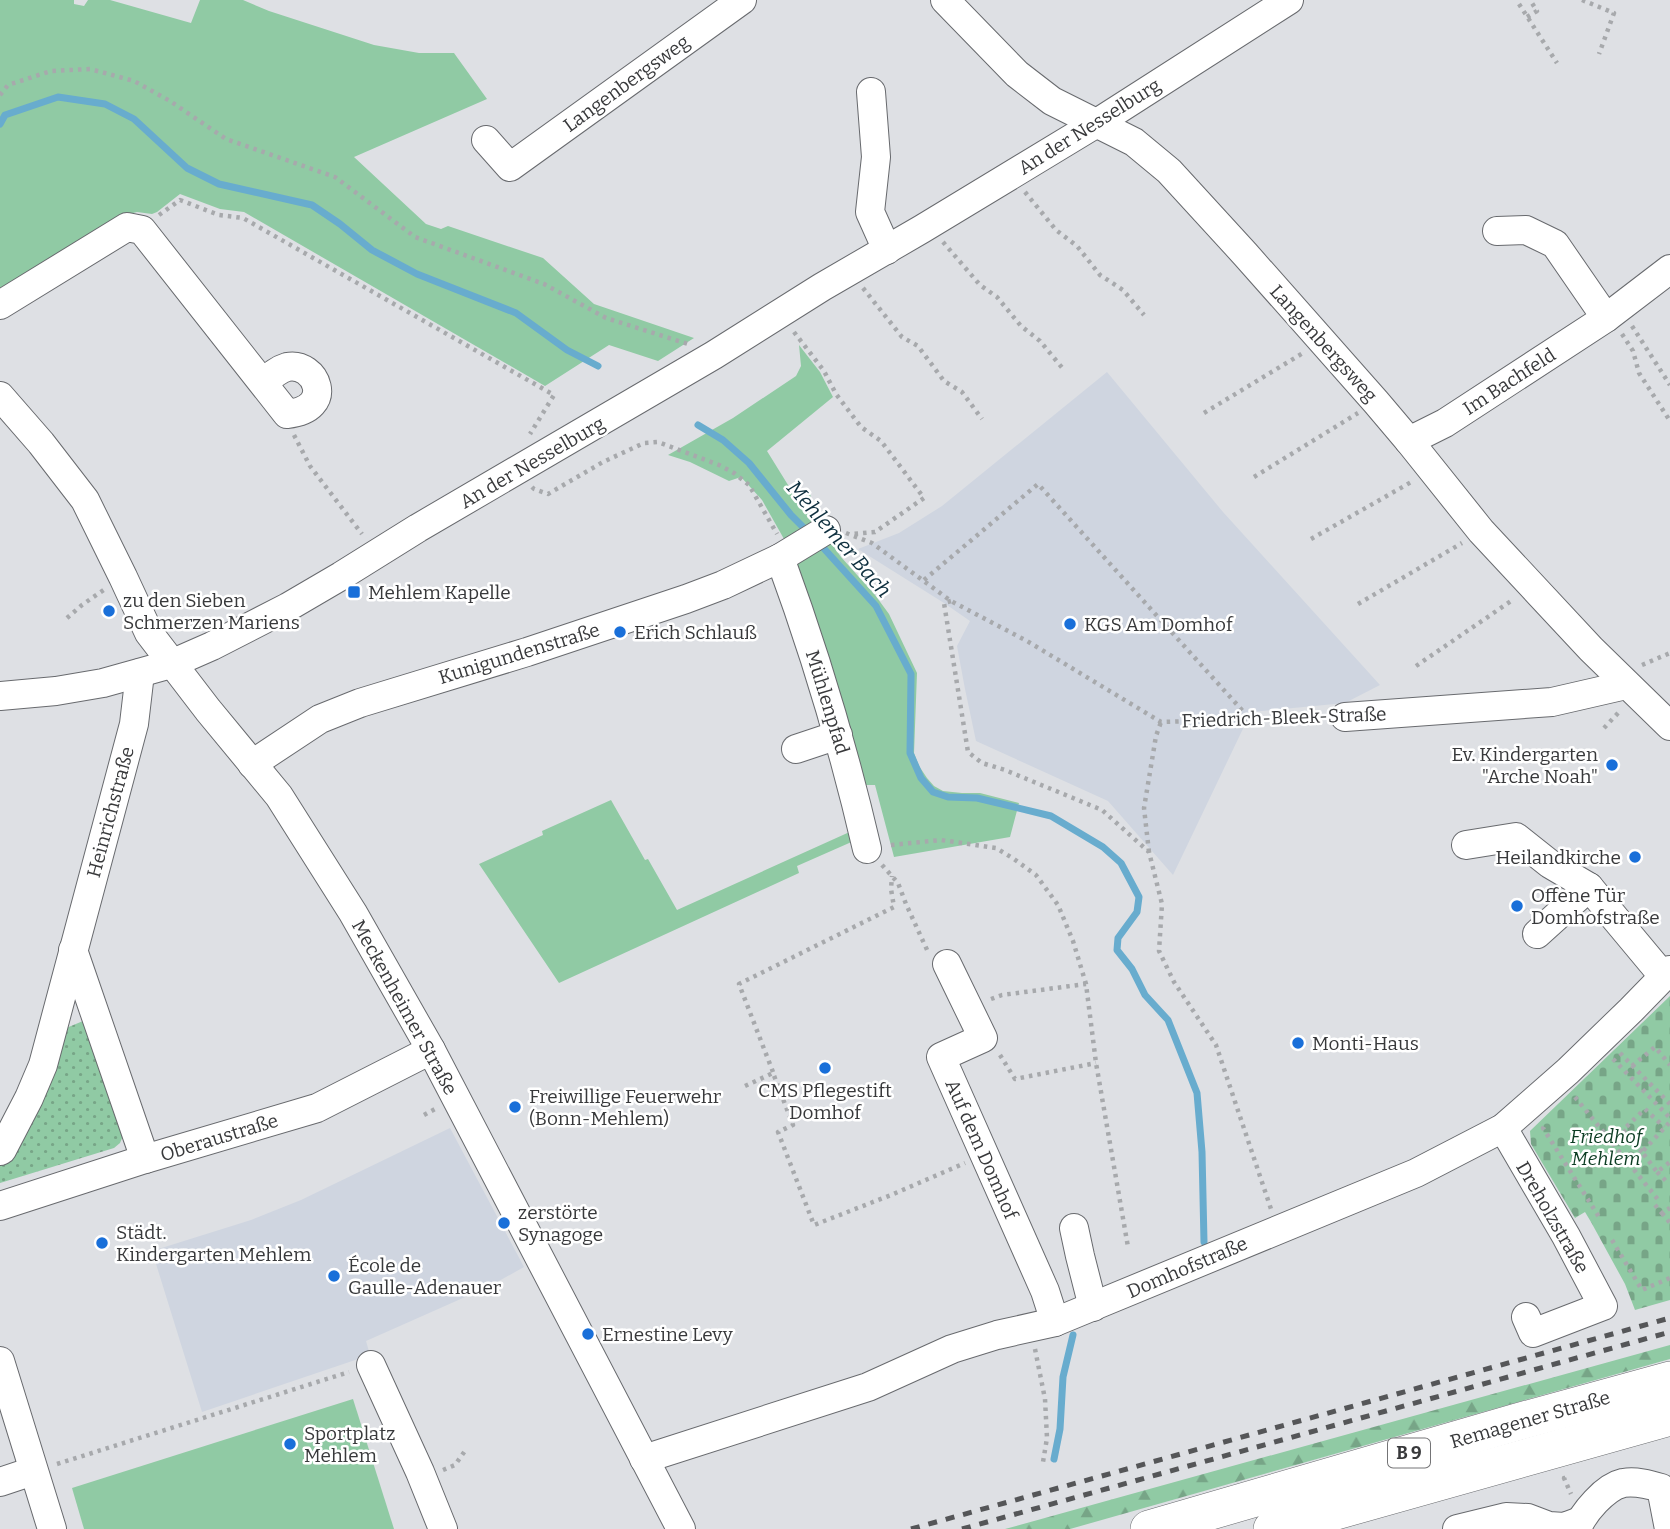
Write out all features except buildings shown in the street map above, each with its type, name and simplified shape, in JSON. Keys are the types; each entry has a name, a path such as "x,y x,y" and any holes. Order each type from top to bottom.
{"main road":[{"name":"Remagener Straße","path":"1149,1529 1670,1380"},
{"name":"Remagener Straße","path":"1272,1529 1670,1417"}],"street":[{"name":"Langenbergsweg","path":"486,140 510,167 742,0"},
{"name":"Langenbergsweg","path":"945,0 1017,74 1052,101 1134,142 1169,171 1376,402 1481,531 1591,649 1670,726"},
{"name":"An der Nesselburg","path":"171,664 249,628 299,601 418,528 714,355 1097,123 1289,0"},
{"path":"871,92 876,157 870,212 887,250"},
{"path":"0,305 127,227 142,230 287,414 302,411 318,396 318,388 313,379 297,368 287,367 263,383"},
{"path":"1497,231 1527,230 1555,244 1613,313"},
{"name":"Im Bachfeld","path":"1409,441 1445,423 1613,313 1670,268"},
{"name":"Meckenheimer Straße","path":"0,396 85,500 149,633 171,664 279,796 348,906 431,1050 681,1529"},
{"name":"Kunigundenstraße","path":"252,764 320,719 350,706 644,614 723,585 838,532"},
{"name":"Mühlenpfad","path":"789,553 799,609 831,707 867,849"},
{"path":"0,696 103,683 171,664"},
{"name":"Heinrichstraße","path":"0,1151 29,1098 43,1065 134,724 140,673"},
{"name":"Friedrich-Bleek-Straße","path":"1345,717 1552,702 1626,685"},
{"path":"796,749 838,735"},
{"path":"1466,845 1516,837 1550,864 1589,887 1667,974"},
{"path":"1537,934 1589,887"},
{"path":"73,950 145,1159"},
{"path":"947,964 983,1038"},
{"name":"Domhofstraße","path":"644,1459 868,1387 952,1349 1043,1325 1093,1307 1416,1173 1503,1128 1568,1071 1667,974"},
{"name":"Auf dem Domhof","path":"983,1038 941,1057 1045,1291 1043,1325"},
{"name":"Oberaustraße","path":"0,1206 317,1108 431,1050"},
{"name":"Dreholzstraße","path":"1503,1128 1603,1306 1533,1333 1526,1317"},
{"path":"1074,1228 1093,1307"},
{"path":"0,1361 52,1529"},
{"path":"371,1365 443,1529"},
{"path":"0,1482 33,1471"},
{"path":"1457,1529 1506,1517 1528,1518 1549,1526 1578,1525 1602,1495 1620,1483 1642,1482 1661,1488 1669,1529"}],"path":[{"path":"1527,17 1537,11 1530,0"},
{"path":"1583,0 1614,13 1599,54"},
{"path":"1519,4 1557,64"},
{"path":"0,94 8,85 51,71 90,69 134,81 170,101 226,139 335,177 415,237 544,284 606,318 696,346 714,355"},
{"path":"1012,175 1056,230 1077,246 1100,275 1123,290 1144,315"},
{"path":"142,230 180,200 219,215 243,218 554,395 524,444 526,466 534,489 548,494 603,462 644,443 658,442 719,465 749,485 789,553"},
{"path":"929,225 980,285 997,297 1064,370"},
{"path":"849,271 902,337 918,346 944,381 962,393 982,419"},
{"path":"1613,313 1670,385"},
{"path":"1613,313 1619,330 1633,351 1639,373 1670,421"},
{"path":"781,314 861,427 881,440 924,498 875,532 838,532"},
{"path":"1204,413 1322,342"},
{"path":"1254,477 1376,402"},
{"path":"287,414 292,431 310,466 378,554"},
{"path":"1311,539 1432,470"},
{"path":"924,580 1038,484 1251,720"},
{"path":"1358,604 1481,531"},
{"name":"Friedrich-Bleek-Straße","path":"838,532 872,542 951,601 1027,641 1161,722 1345,717"},
{"path":"67,618 123,577"},
{"path":"1416,666 1532,586"},
{"path":"951,601 944,603 968,752 982,763 1102,810 1149,852"},
{"path":"1161,722 1156,736 1144,808 1149,852 1162,904 1159,951 1174,982 1216,1045 1278,1229"},
{"path":"867,849 906,842 941,840 996,848 1035,876 1058,905 1073,941 1086,984 1096,1063 1128,1247"},
{"path":"867,849 898,883 931,958 947,964"},
{"path":"892,876 894,907 739,984 793,1125 778,1132 814,1225 985,1154"},
{"path":"970,1010 1002,995 1086,984"},
{"path":"983,1038 995,1046 1015,1079 1096,1063"},
{"path":"1632,1066 1655,1047 1670,1065"},
{"path":"1619,1053 1670,1104"},
{"path":"1613,1059 1669,1122"},
{"path":"745,1086 773,1073"},
{"path":"1575,1097 1670,1223"},
{"path":"1666,1181 1623,1129 1644,1109 1669,1122"},
{"path":"1642,1152 1669,1122"},
{"path":"1543,1128 1599,1217"},
{"path":"1657,1172 1670,1162"},
{"path":"1662,1213 1670,1208"},
{"path":"1612,1240 1642,1290 1670,1278"},
{"path":"1043,1325 1047,1437 1043,1462"},
{"path":"33,1471 371,1365"}],"shaded area":[{"name":"KGS Am Domhof","path":"1107,372 1223,512 1380,685 1345,703 1251,712 1173,875 1108,801 976,741 957,646 970,621 858,549 899,533 942,506"},
{"name":"École de Gaulle-Adenauer","path":"450,1128 524,1267 490,1286 366,1341 370,1355 202,1412 152,1251 251,1220 301,1200"}],"green space":[{"path":"0,0 74,0 74,4 84,6 88,0 110,0 191,23 200,0 243,0 374,45 419,53 454,53 487,99 354,157 426,224 441,229 448,226 543,258 594,304 694,338 658,361 609,345 545,386 244,212 220,209 180,194 152,214 137,212 125,215 0,294"},
{"path":"799,345 820,372 833,397 767,451 793,493 810,492 814,526 829,540 889,614 917,673 914,753 919,766 934,786 943,791 980,793 1019,803 1010,837 894,857 875,785 860,785 787,567 784,539 762,500 741,477 729,481 690,462 668,455 733,418 796,376 801,366"},
{"path":"611,800 677,910 854,830 856,840 797,866 799,873 559,983 479,864 543,835 542,831"},
{"name":"Friedhof Mehlem","path":"1670,996 1670,1300 1635,1310 1625,1284 1591,1222 1585,1212 1575,1218 1531,1144 1530,1131"},
{"path":"83,1021 123,1136 120,1143 114,1148 0,1183 0,1161 10,1158 26,1135 53,1077 59,1031"},
{"path":"1670,1345 1670,1359 1070,1529 1005,1529"},
{"name":"Sportplatz Mehlem","path":"353,1399 394,1529 84,1529 72,1488"}],"waterway":[{"name":"Mehlemer Bach","path":"0,124 5,115 58,97 105,104 134,119 187,168 219,184 312,205 372,250 417,274 516,313 567,350 598,366"},
{"name":"Mehlemer Bach","path":"698,425 723,440 749,463 810,534"},
{"name":"Mehlemer Bach","path":"818,542 876,606 911,674 910,753 921,778 933,792 948,797 977,798 1051,816 1103,847 1121,863 1139,897 1137,912 1118,938 1117,950 1132,969 1145,995 1168,1020 1197,1093 1202,1152 1204,1242"},
{"name":"Mehlemer Bach","path":"1054,1459 1060,1429 1063,1377 1073,1335"}],"railway":[{"path":"911,1529 1670,1318"},
{"path":"962,1529 1670,1332"}],"place":[{"name":"Mehlem Kapelle","path":"354,592"},
{"name":"zu den Sieben Schmerzen Mariens","path":"109,611"},
{"name":"KGS Am Domhof","path":"1070,624"},
{"name":"Erich Schlauß","path":"620,632"},
{"name":"Ev. Kindergarten \"Arche Noah\"","path":"1612,765"},
{"name":"Heilandkirche","path":"1635,857"},
{"name":"Offene Tür Domhofstraße","path":"1517,906"},
{"name":"Monti-Haus","path":"1298,1043"},
{"name":"CMS Pflegestift Domhof","path":"825,1068"},
{"name":"Freiwillige Feuerwehr (Bonn-Mehlem)","path":"515,1107"},
{"name":"zerstörte Synagoge","path":"504,1223"},
{"name":"Städt. Kindergarten Mehlem","path":"102,1243"},
{"name":"École de Gaulle-Adenauer","path":"334,1276"},
{"name":"Ernestine Levy","path":"588,1334"},
{"name":"Sportplatz Mehlem","path":"290,1444"}]}
